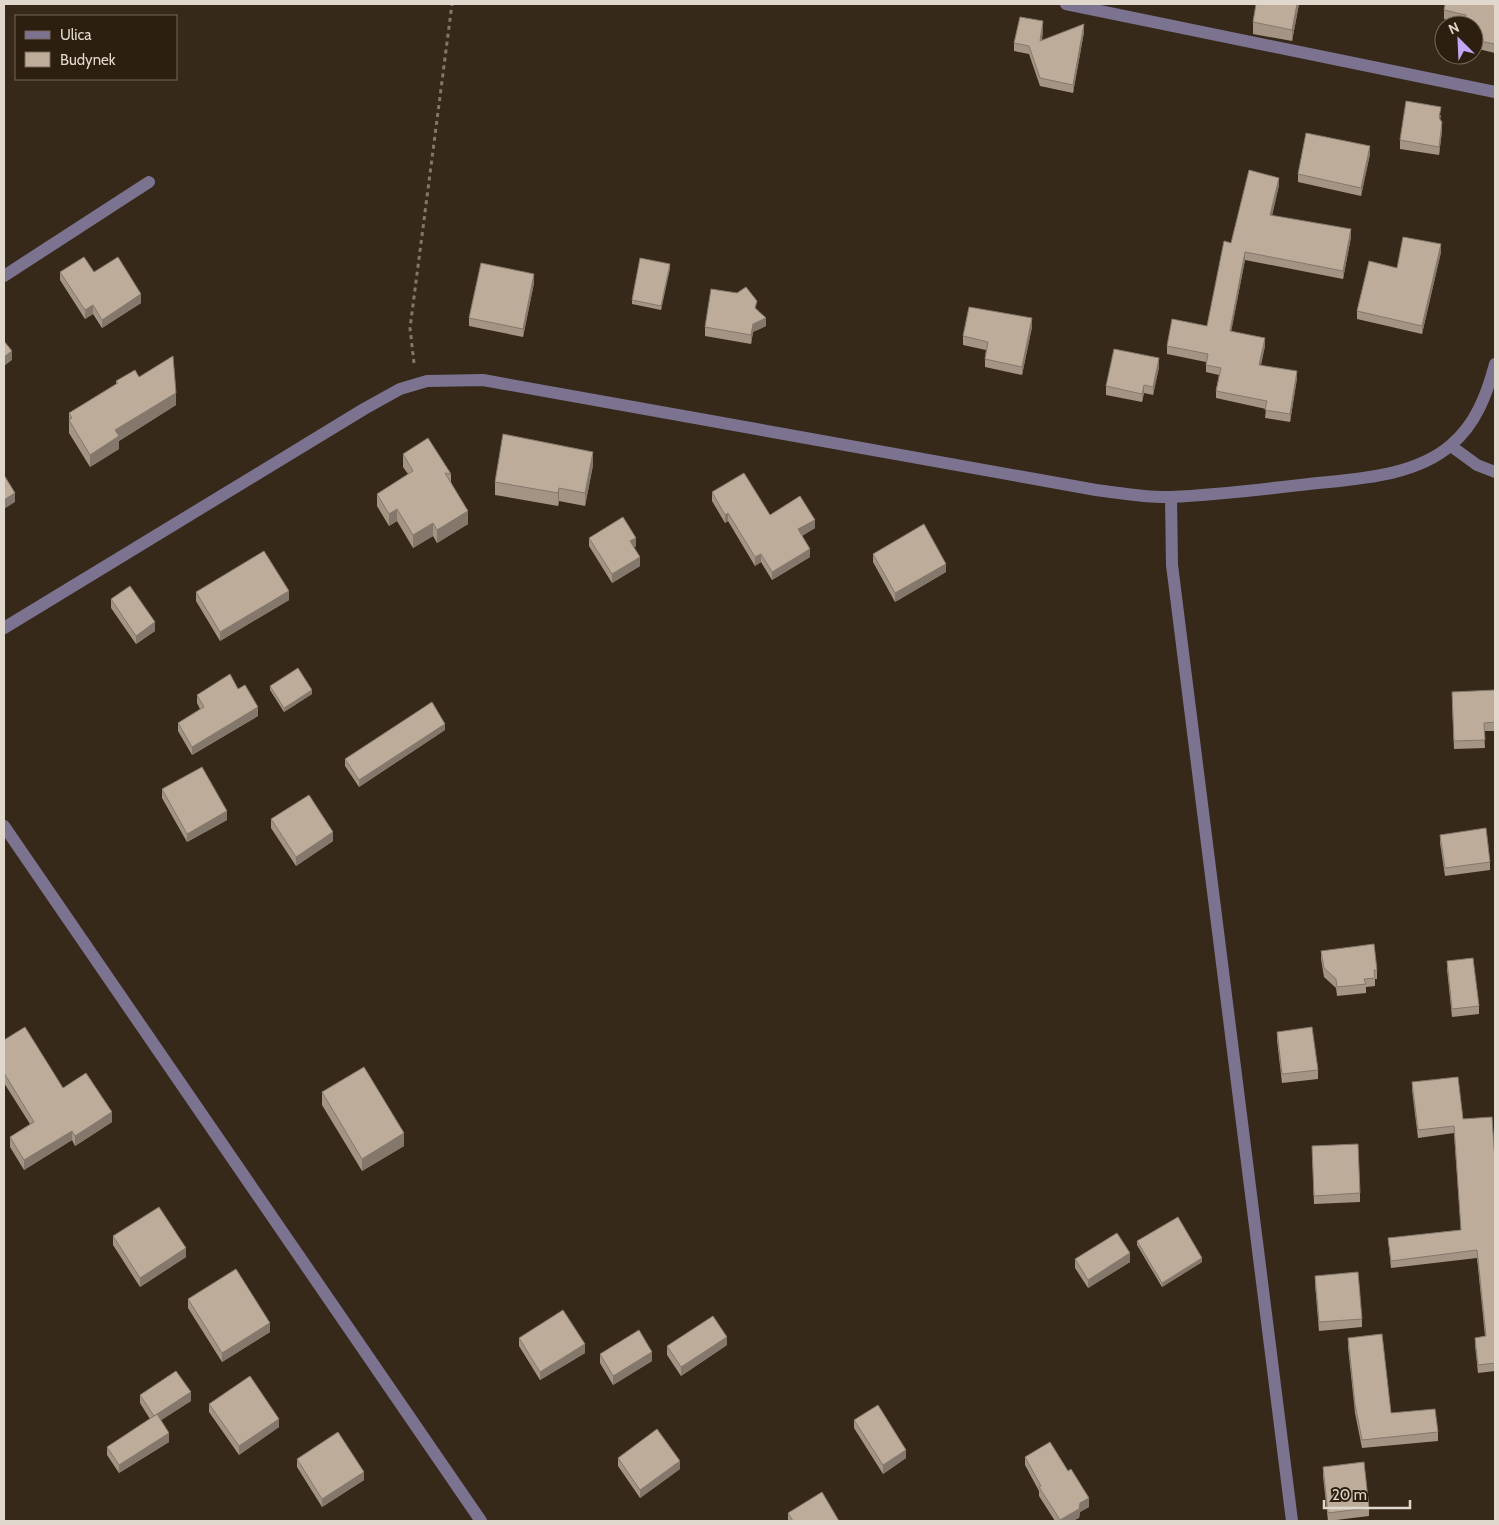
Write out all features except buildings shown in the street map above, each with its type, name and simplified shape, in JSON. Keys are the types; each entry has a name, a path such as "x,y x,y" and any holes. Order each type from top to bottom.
{"street":[{"path":"1066,4 1495,92"},
{"path":"4,276 149,182"},
{"path":"4,628 364,409 400,389 427,381 484,380 1096,490 1170,497 1239,492 1389,474 1417,465 1451,446 1470,426 1488,392 1495,364"},
{"path":"1451,446 1477,465 1495,472"},
{"path":"1170,497 1172,565 1292,1521"},
{"path":"4,826 481,1521"}],"path":[{"path":"416,384 410,328 452,4"}]}
